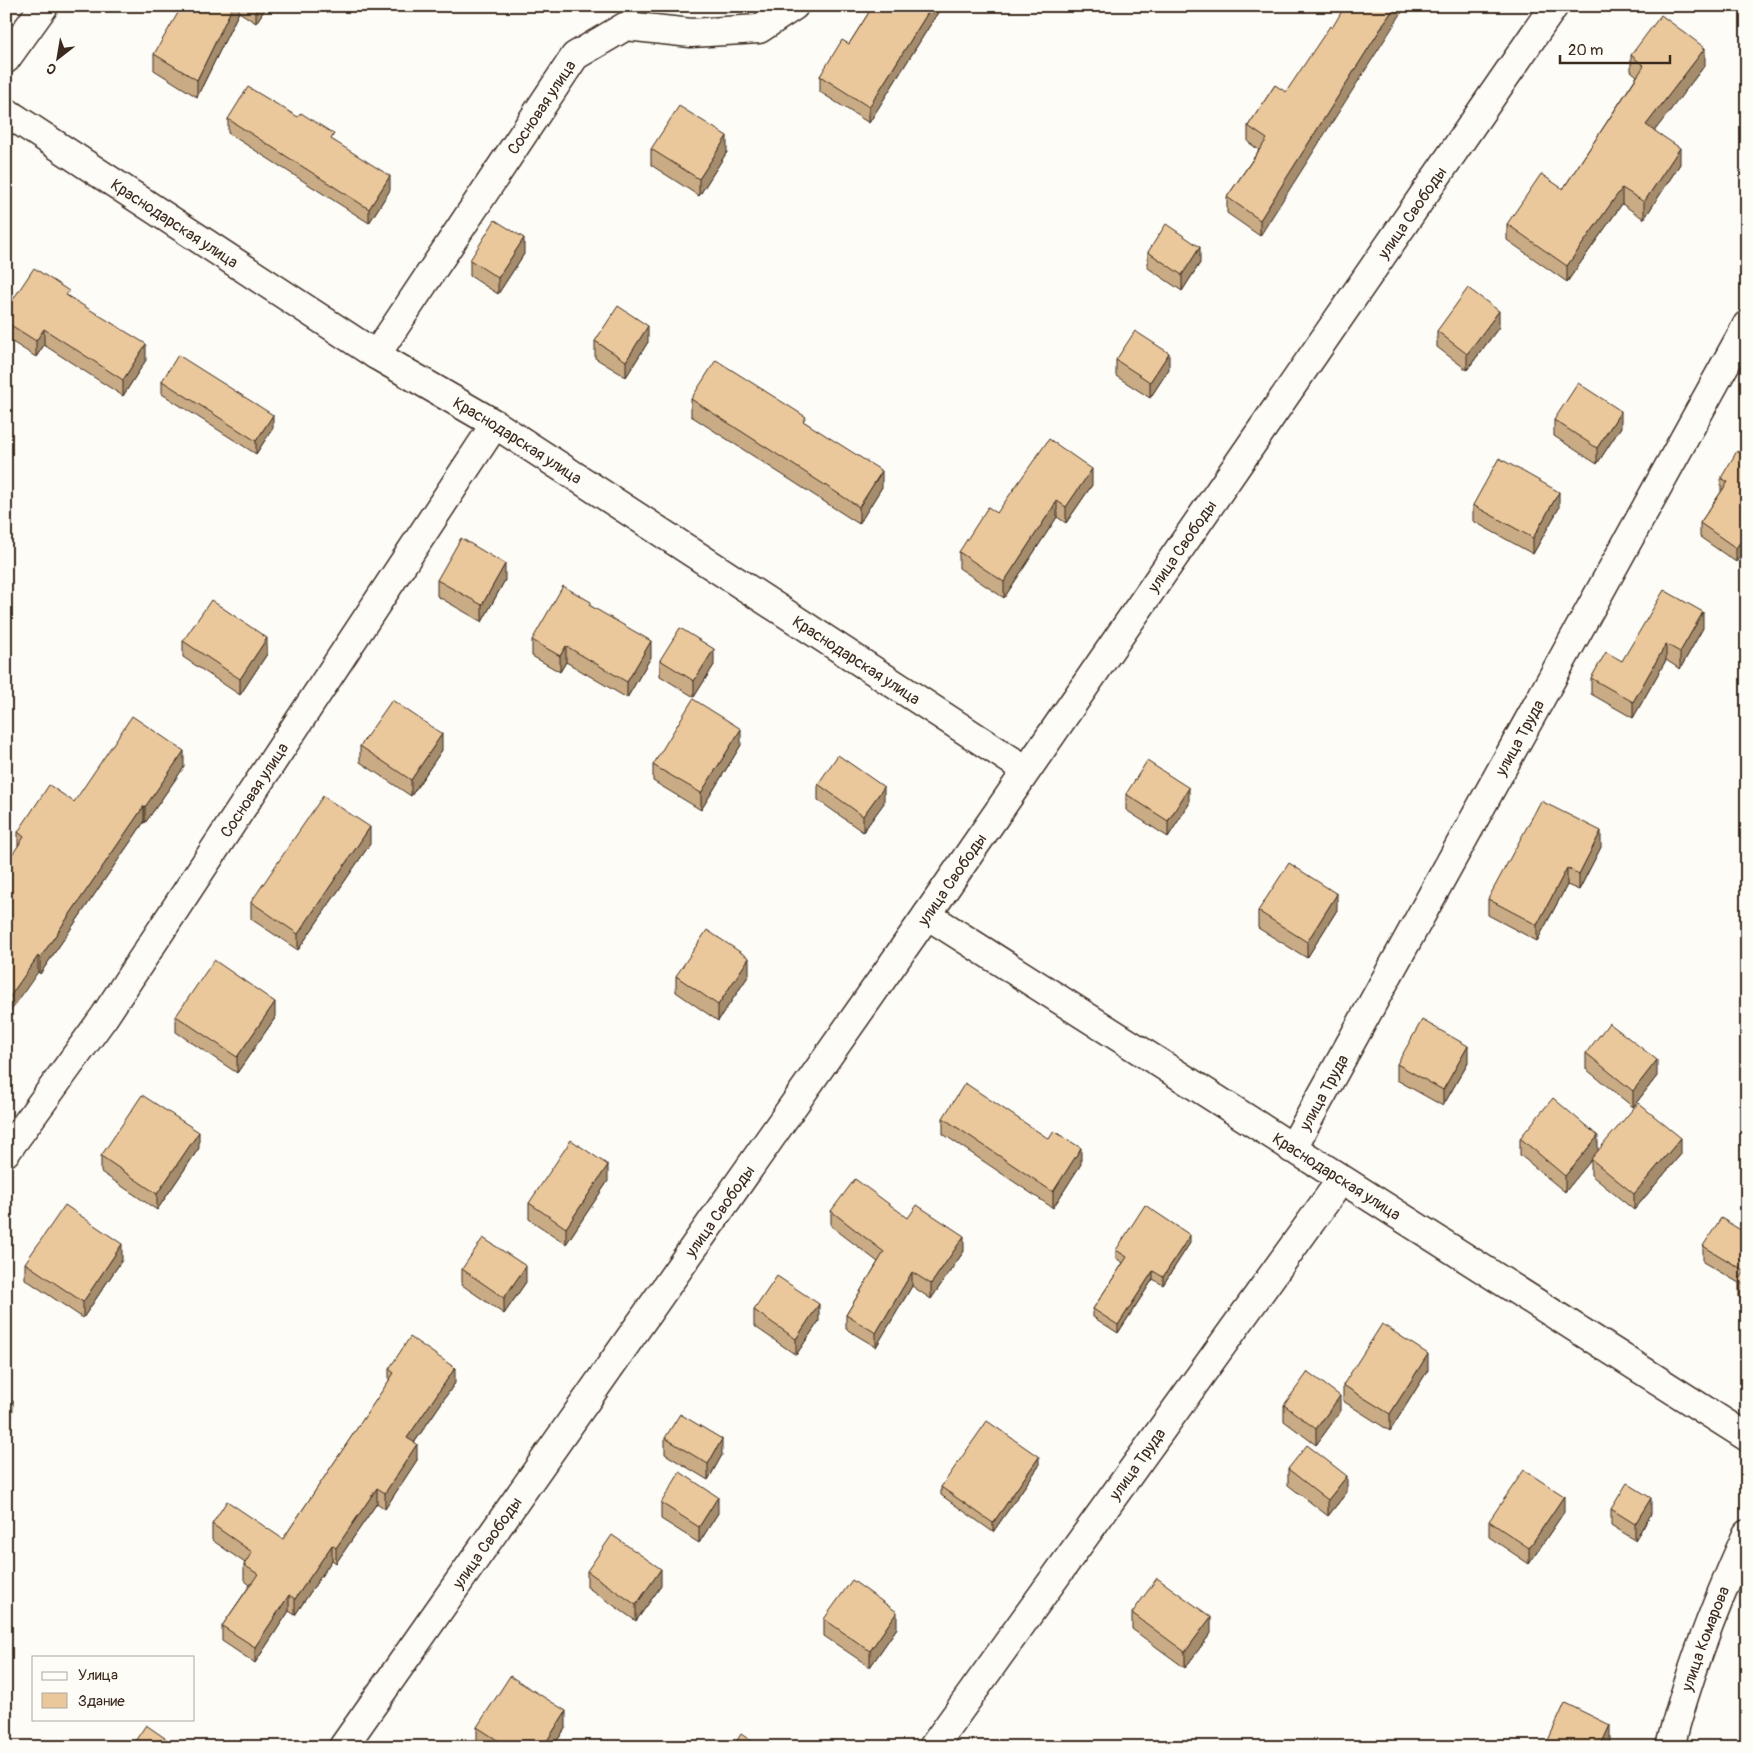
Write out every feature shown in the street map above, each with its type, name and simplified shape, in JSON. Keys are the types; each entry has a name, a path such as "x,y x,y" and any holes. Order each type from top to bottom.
{"street":[{"path":"6,59 44,6"},
{"name":"Сосновая улица","path":"376,355 575,56 626,26 691,33 759,29 794,6"},
{"name":"улица Свободы","path":"344,1747 927,915 1554,6"},
{"name":"Краснодарская улица","path":"6,112 376,355 495,424 1026,770"},
{"name":"улица Труда","path":"1292,1149 1747,325"},
{"name":"Сосновая улица","path":"6,1152 104,1018 495,424"},
{"name":"Краснодарская улица","path":"927,915 1747,1437"},
{"name":"улица Труда","path":"932,1747 1341,1180"},
{"name":"улица Комарова","path":"1670,1747 1681,1704 1719,1596 1747,1534"}],"building":[{"path":"182,6 195,11 198,6 233,6 197,80 154,54"},
{"path":"873,6 932,6 869,107 820,76 842,40 849,44"},
{"path":"1345,6 1395,6 1260,220 1227,197 1267,139 1248,126 1275,85 1286,92 1330,26 1332,28"},
{"path":"1661,15 1705,48 1646,125 1680,148 1644,202 1622,188 1567,266 1507,224 1541,174 1563,189 1644,66 1631,55"},
{"path":"248,87 298,117 301,113 334,134 331,139 390,176 369,209 228,119"},
{"path":"679,106 727,136 699,179 651,149"},
{"path":"495,220 524,238 498,278 470,260"},
{"path":"1166,224 1200,247 1182,275 1148,252"},
{"path":"34,268 69,291 66,295 146,344 123,380 44,329 36,341 6,322 6,310"},
{"path":"1468,288 1499,311 1467,354 1437,331"},
{"path":"618,306 648,326 626,361 595,341"},
{"path":"1135,331 1169,353 1150,382 1116,360"},
{"path":"178,355 273,415 256,441 162,381"},
{"path":"716,360 806,417 803,421 882,471 859,507 691,399"},
{"path":"1578,383 1621,411 1597,448 1554,420"},
{"path":"1049,439 1092,469 1066,507 1057,501 1004,582 959,552 988,507 997,513"},
{"path":"1737,451 1747,457 1747,532 1736,548 1700,523 1728,482 1721,478"},
{"path":"1499,458 1559,492 1533,538 1473,505"},
{"path":"461,538 505,564 482,605 437,580"},
{"path":"563,586 591,602 589,605 651,641 627,682 566,646 560,656 532,640"},
{"path":"1664,590 1703,612 1680,652 1666,644 1633,702 1591,678 1606,652 1622,661"},
{"path":"211,600 267,638 240,679 183,641"},
{"path":"680,628 714,649 694,681 660,660"},
{"path":"693,699 741,729 701,793 653,765"},
{"path":"392,700 442,734 411,780 360,746"},
{"path":"132,716 184,751 40,958 38,956 6,1002 6,864 24,837 18,832 49,785 74,802"},
{"path":"838,755 884,787 863,816 818,784"},
{"path":"1147,761 1189,788 1168,821 1126,794"},
{"path":"323,796 370,827 298,934 251,902"},
{"path":"1541,801 1601,831 1579,874 1567,868 1537,925 1488,899"},
{"path":"1289,863 1337,894 1307,942 1258,911"},
{"path":"707,930 749,958 718,1005 676,976"},
{"path":"214,960 275,1002 237,1057 176,1016"},
{"path":"1422,1020 1468,1046 1443,1090 1397,1064"},
{"path":"1609,1023 1657,1060 1633,1091 1586,1053"},
{"path":"965,1083 1049,1139 1054,1131 1081,1148 1053,1192 943,1118"},
{"path":"142,1095 199,1132 157,1194 101,1156"},
{"path":"1553,1098 1598,1136 1565,1176 1520,1138"},
{"path":"1638,1103 1681,1138 1634,1194 1591,1159"},
{"path":"571,1140 608,1165 566,1228 529,1203"},
{"path":"855,1179 908,1218 917,1205 964,1236 931,1284 912,1272 876,1333 846,1315 884,1252 831,1211"},
{"path":"65,1205 122,1244 83,1302 25,1263"},
{"path":"1145,1205 1190,1235 1163,1277 1153,1271 1118,1325 1093,1309 1127,1257 1116,1250"},
{"path":"1721,1218 1747,1234 1747,1286 1739,1281 1745,1271 1703,1246"},
{"path":"483,1238 526,1266 504,1298 462,1269"},
{"path":"777,1276 819,1304 796,1339 754,1310"},
{"path":"1382,1324 1428,1354 1390,1414 1343,1385"},
{"path":"410,1337 455,1368 407,1438 417,1444 385,1493 377,1488 336,1548 332,1545 295,1599 289,1595 255,1647 222,1626 258,1574 244,1565 252,1552 212,1524 227,1501 283,1539 394,1373 389,1369"},
{"path":"1308,1372 1340,1396 1316,1429 1284,1405"},
{"path":"6,1396 13,1401 6,1411"},
{"path":"680,1414 722,1439 708,1464 665,1438"},
{"path":"987,1421 1039,1457 993,1523 941,1487"},
{"path":"1307,1445 1347,1476 1328,1500 1288,1469"},
{"path":"1524,1470 1564,1496 1529,1548 1489,1521"},
{"path":"680,1472 718,1497 699,1527 661,1503"},
{"path":"1627,1483 1651,1498 1635,1524 1611,1509"},
{"path":"612,1535 661,1569 636,1605 587,1571"},
{"path":"1157,1578 1211,1617 1185,1652 1132,1613"},
{"path":"852,1580 897,1612 870,1651 824,1619"},
{"path":"510,1676 566,1711 543,1747 508,1747 477,1727"},
{"path":"1565,1703 1610,1725 1600,1747 1545,1747"},
{"path":"146,1725 178,1747 131,1747"},
{"path":"741,1734 760,1747 733,1747"}]}
